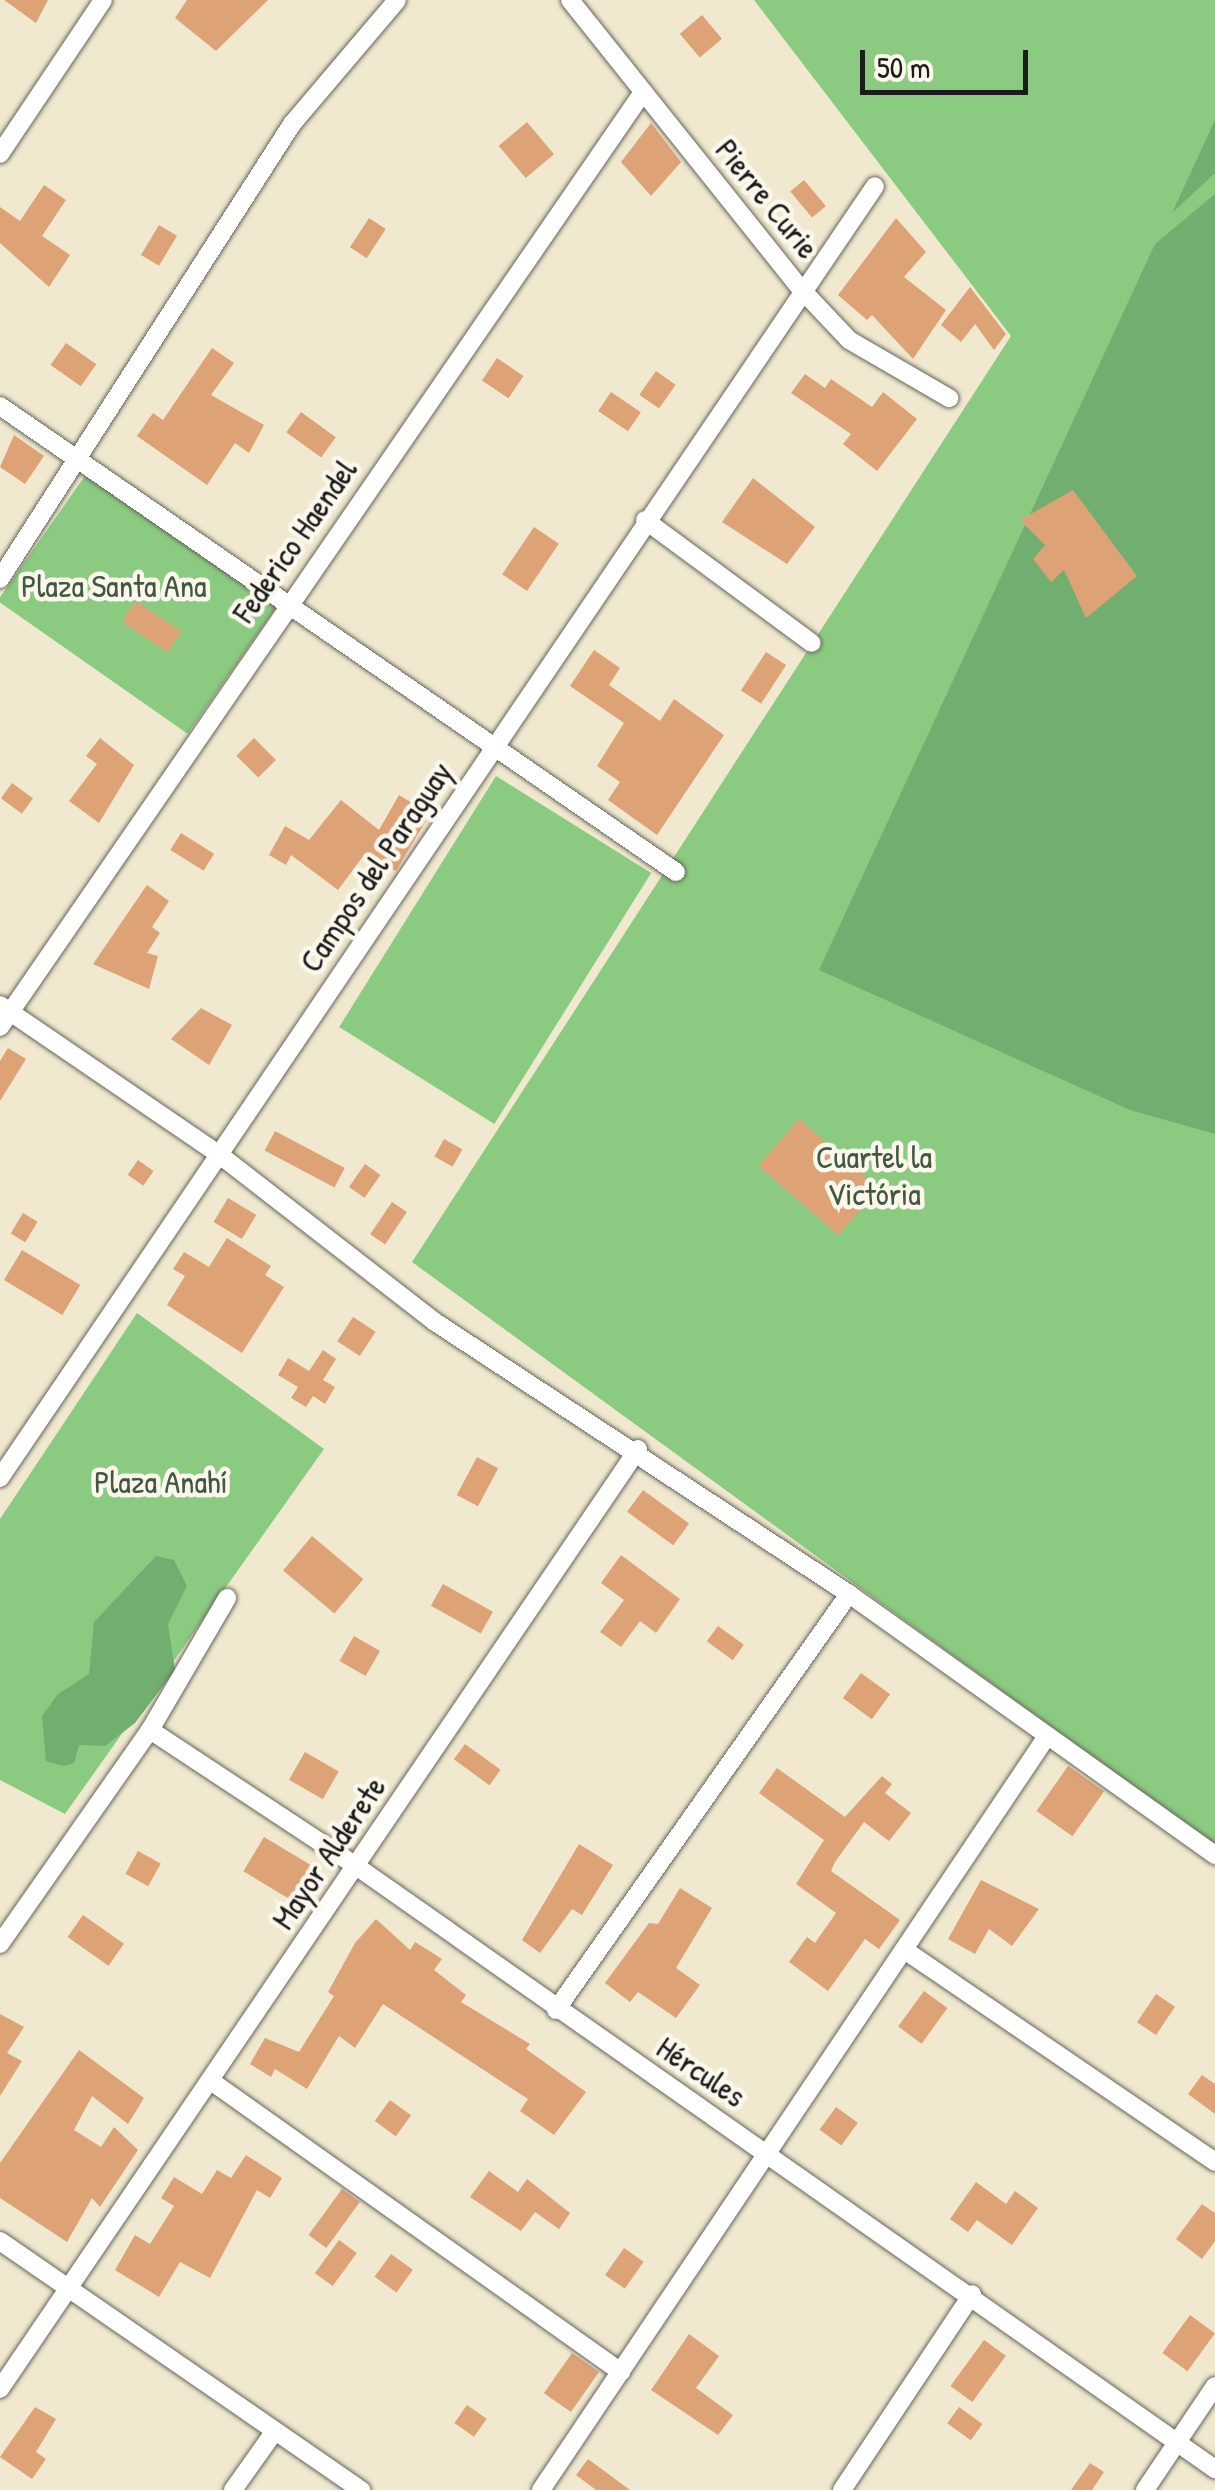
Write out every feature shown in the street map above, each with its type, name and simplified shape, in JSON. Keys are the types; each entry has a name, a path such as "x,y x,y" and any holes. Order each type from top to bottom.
{"street":[{"path":"0,154 103,0"},
{"path":"0,579 82,458 292,124 397,0"},
{"name":"Pierre Curie","path":"570,0 801,289 849,340 949,398"},
{"name":"Federico Haendel","path":"3,1014 643,92"},
{"name":"Campos del Paraguay","path":"0,1478 801,289 876,186"},
{"path":"0,406 82,458 490,749 676,872"},
{"path":"645,520 812,643"},
{"path":"3,1014 220,1156 435,1322 638,1450 849,1594 1215,1855"},
{"name":"Mayor Alderete","path":"0,2388 638,1450"},
{"path":"556,2010 849,1594"},
{"path":"0,1944 150,1730 227,1598"},
{"name":"Hércules","path":"150,1730 356,1866 556,2010 972,2294 1215,2470"},
{"path":"541,2490 1047,1736"},
{"path":"906,1950 1215,2162"},
{"path":"210,2081 620,2372"},
{"path":"0,2241 361,2490"},
{"path":"842,2490 972,2294"},
{"path":"1145,2490 1215,2386"},
{"path":"233,2490 275,2431"}],"green space":[{"name":"Cuartel la Victória","path":"754,0 1215,0 1215,1846 412,1262 1011,336"},
{"path":"1215,120 1215,173 1172,213"},
{"path":"1215,194 1215,1134 1130,1110 819,970 1155,244"},
{"name":"Plaza Santa Ana","path":"87,473 277,606 188,734 0,603"},
{"path":"496,776 651,873 494,1124 339,1027"},
{"name":"Plaza Anahí","path":"137,1313 324,1449 65,1814 0,1780 0,1519"},
{"path":"156,1556 174,1560 187,1586 168,1624 175,1670 135,1723 105,1746 79,1745 74,1763 64,1766 46,1761 42,1716 58,1694 89,1674 94,1622"}],"building":[{"path":"4,0 48,0 36,23"},
{"path":"187,0 268,0 216,51 175,18"},
{"path":"702,15 722,39 700,57 680,34"},
{"path":"527,122 554,154 526,178 499,146"},
{"path":"651,123 681,162 651,196 621,162"},
{"path":"804,180 826,206 812,218 790,192"},
{"path":"44,185 66,200 42,236 70,255 49,287 0,243 0,207 20,221"},
{"path":"369,218 386,229 367,258 350,247"},
{"path":"896,218 926,252 904,277 946,310 913,359 872,315 867,320 838,295"},
{"path":"159,225 177,236 159,266 141,255"},
{"path":"970,287 1006,334 994,350 975,324 961,342 941,325"},
{"path":"66,343 96,364 81,386 51,365"},
{"path":"212,348 234,363 211,395 264,425 249,453 235,443 207,485 137,436 153,413 163,420"},
{"path":"497,358 524,376 508,398 482,380"},
{"path":"656,371 676,385 659,409 639,395"},
{"path":"805,374 825,388 831,379 872,407 883,392 917,419 877,471 843,444 851,434 791,393"},
{"path":"611,392 641,412 628,431 598,411"},
{"path":"301,412 336,437 321,458 286,432"},
{"path":"14,435 44,456 25,484 0,467"},
{"path":"753,478 815,527 787,564 722,522"},
{"path":"1073,490 1137,576 1086,618 1064,570 1051,582 1033,559 1045,545 1020,520"},
{"path":"534,527 559,544 527,591 502,574"},
{"path":"136,601 182,632 168,652 122,622"},
{"path":"594,650 620,668 609,685 660,721 674,699 724,735 657,835 608,800 620,782 597,766 624,723 570,686"},
{"path":"766,652 786,665 761,704 741,691"},
{"path":"100,738 134,765 99,823 69,801 97,764 86,756"},
{"path":"254,738 276,760 258,778 236,756"},
{"path":"12,783 33,798 22,814 1,798"},
{"path":"399,795 430,814 396,871 364,855 338,890 291,855 286,865 269,855 285,826 309,840 341,800 379,830"},
{"path":"181,833 214,854 203,871 170,850"},
{"path":"147,885 169,901 152,927 160,933 147,953 158,956 149,989 93,964"},
{"path":"201,1008 232,1025 209,1065 171,1039"},
{"path":"8,1048 26,1059 0,1101 0,1061"},
{"path":"799,1119 879,1189 838,1235 758,1166"},
{"path":"275,1131 345,1168 334,1188 265,1150"},
{"path":"444,1139 462,1149 453,1167 434,1156"},
{"path":"138,1160 154,1171 143,1186 128,1175"},
{"path":"365,1164 381,1175 365,1198 349,1187"},
{"path":"228,1198 256,1215 242,1239 214,1222"},
{"path":"392,1202 407,1212 385,1244 370,1234"},
{"path":"23,1213 38,1222 25,1242 11,1234"},
{"path":"227,1238 271,1266 265,1275 284,1287 242,1353 167,1305 185,1276 173,1269 184,1252 209,1267"},
{"path":"22,1250 80,1285 62,1315 4,1280"},
{"path":"353,1317 376,1332 360,1356 337,1341"},
{"path":"323,1350 336,1359 323,1380 335,1387 325,1404 313,1396 306,1407 291,1398 298,1387 278,1375 288,1358 309,1371"},
{"path":"477,1457 498,1468 478,1506 457,1495"},
{"path":"643,1490 689,1524 673,1545 627,1512"},
{"path":"312,1536 363,1579 334,1614 283,1570"},
{"path":"621,1555 680,1599 656,1633 640,1621 621,1647 600,1632 624,1600 601,1583"},
{"path":"443,1584 493,1612 481,1633 431,1606"},
{"path":"718,1626 744,1645 733,1660 707,1641"},
{"path":"354,1636 380,1651 365,1676 340,1661"},
{"path":"861,1673 890,1694 872,1719 843,1698"},
{"path":"465,1744 501,1770 489,1785 454,1759"},
{"path":"305,1752 339,1772 323,1799 289,1780"},
{"path":"1068,1766 1104,1791 1072,1836 1036,1811"},
{"path":"777,1768 845,1817 882,1776 892,1784 885,1793 911,1813 889,1841 864,1822 835,1862 831,1871 900,1920 879,1949 865,1939 828,1991 789,1962 807,1937 815,1943 836,1913 796,1884 824,1840 759,1793"},
{"path":"264,1837 313,1866 292,1901 243,1871"},
{"path":"579,1844 613,1865 582,1915 572,1909 540,1953 522,1940"},
{"path":"138,1851 161,1864 148,1886 125,1874"},
{"path":"981,1880 1039,1909 1012,1946 989,1929 975,1954 948,1939"},
{"path":"680,1888 712,1908 676,1968 700,1985 676,2018 638,1992 630,2002 605,1983 649,1923 658,1924"},
{"path":"83,1915 124,1944 108,1966 68,1937"},
{"path":"376,1919 410,1950 415,1942 442,1959 434,1970 466,1995 461,2002 530,2044 526,2049 586,2092 554,2135 520,2111 528,2099 383,2004 355,2048 339,2036 307,2089 275,2069 271,2077 250,2064 265,2038 299,2052 334,1996 328,1992 355,1943"},
{"path":"924,1991 947,2008 922,2044 898,2027"},
{"path":"1156,1994 1175,2007 1156,2035 1137,2022"},
{"path":"0,2014 24,2027 7,2053 22,2061 0,2096"},
{"path":"79,2050 144,2098 128,2124 92,2096 74,2130 101,2147 114,2127 138,2150 100,2207 92,2198 67,2242 0,2198 0,2163"},
{"path":"1202,2075 1215,2084 1215,2114 1188,2094"},
{"path":"390,2100 411,2115 396,2136 375,2121"},
{"path":"836,2107 858,2123 841,2146 820,2130"},
{"path":"246,2155 282,2178 270,2198 257,2190 210,2278 180,2262 159,2297 115,2270 135,2235 150,2244 174,2206 161,2198 174,2177 202,2194 217,2170 231,2178"},
{"path":"489,2171 518,2192 527,2179 570,2213 559,2229 535,2212 521,2231 470,2197"},
{"path":"976,2182 1006,2204 1015,2191 1038,2208 1012,2245 977,2220 968,2232 950,2219"},
{"path":"342,2189 360,2202 326,2248 308,2235"},
{"path":"1202,2204 1215,2213 1215,2241 1202,2259 1176,2239"},
{"path":"339,2240 357,2253 333,2286 315,2273"},
{"path":"624,2248 644,2262 625,2289 605,2275"},
{"path":"391,2254 413,2270 396,2293 375,2277"},
{"path":"1190,2315 1215,2333 1187,2371 1162,2353"},
{"path":"689,2334 719,2356 696,2388 733,2415 718,2435 651,2390"},
{"path":"984,2340 1006,2356 972,2402 950,2386"},
{"path":"572,2353 599,2372 571,2412 544,2393"},
{"path":"467,2405 487,2419 474,2437 454,2423"},
{"path":"35,2407 56,2419 36,2452 46,2459 32,2479 0,2457"},
{"path":"959,2407 982,2424 971,2440 947,2423"},
{"path":"588,2459 630,2490 596,2490 576,2475"},
{"path":"1090,2463 1104,2472 1092,2490 1071,2490"}]}
